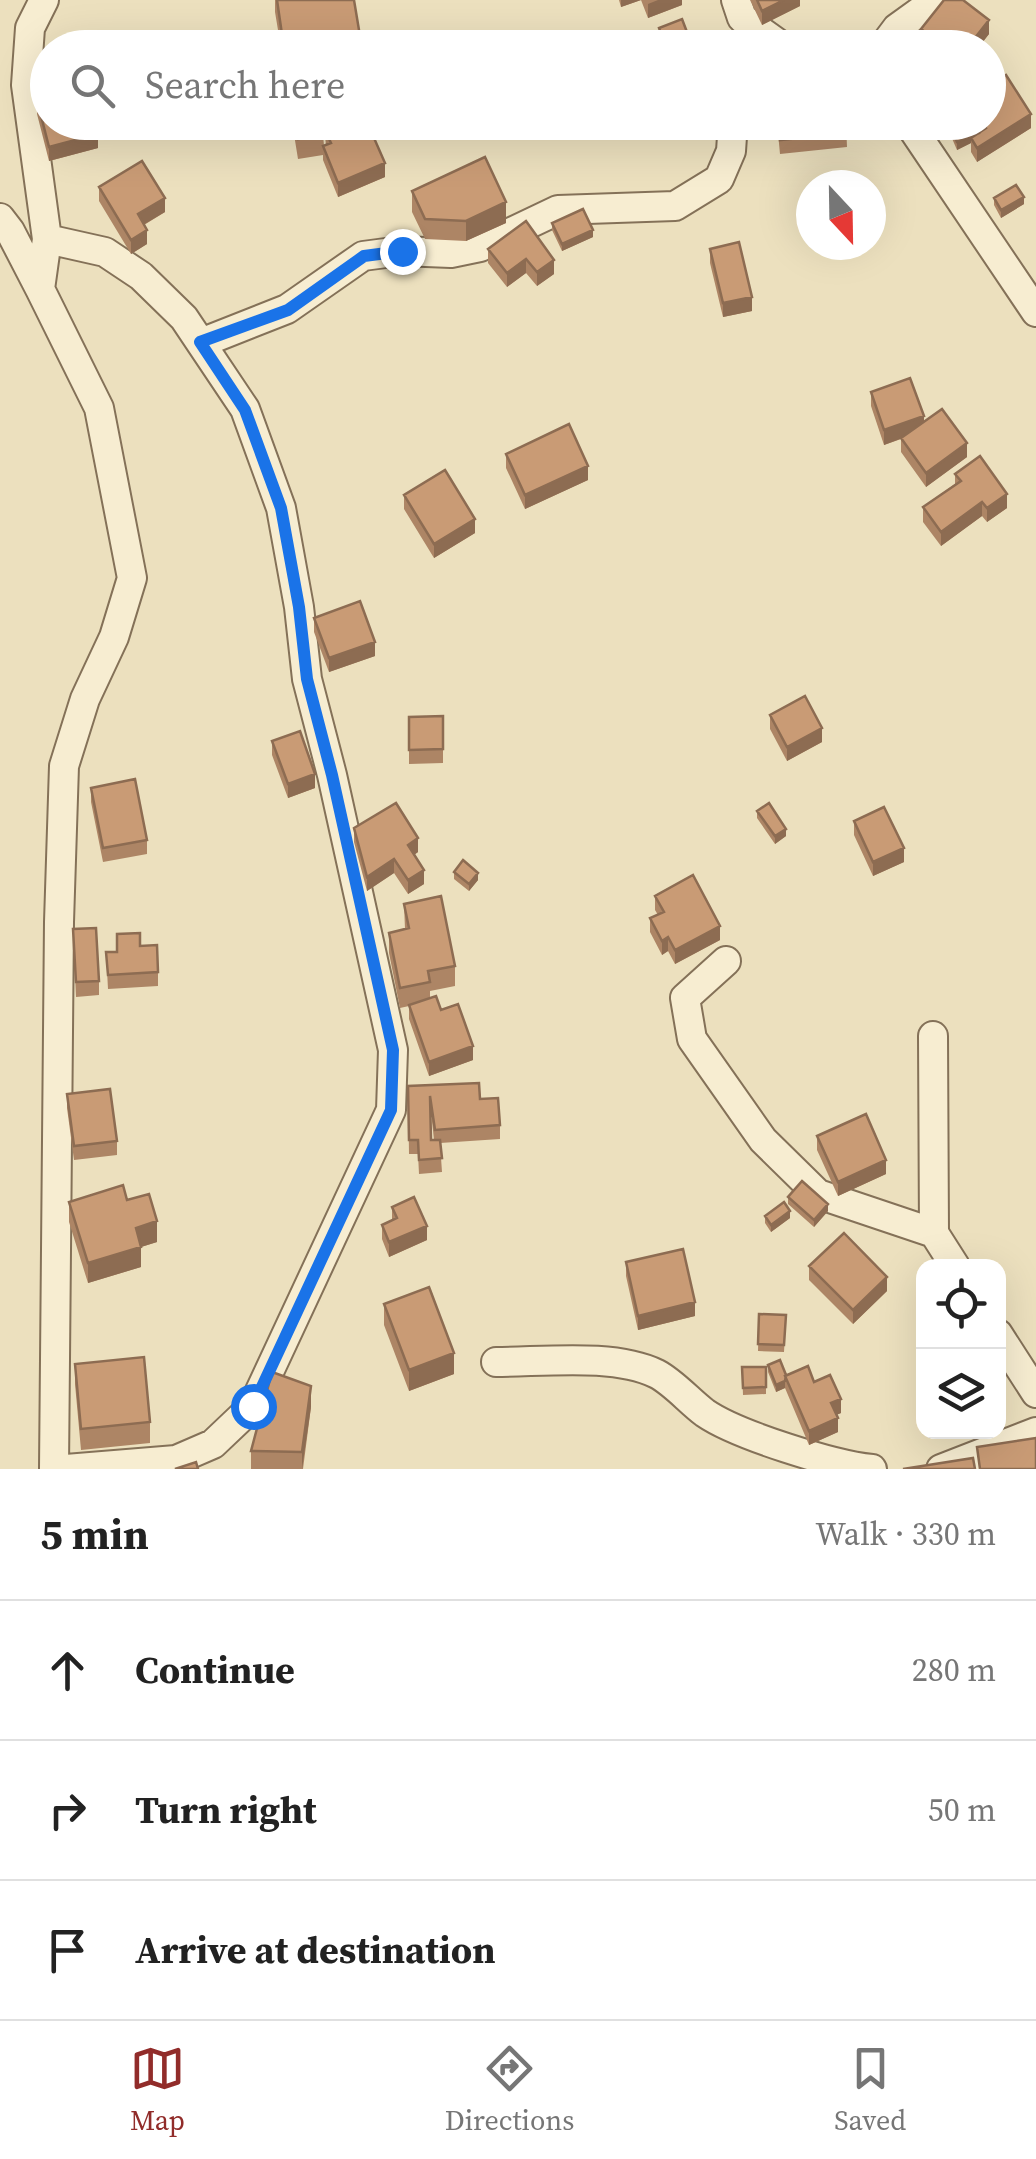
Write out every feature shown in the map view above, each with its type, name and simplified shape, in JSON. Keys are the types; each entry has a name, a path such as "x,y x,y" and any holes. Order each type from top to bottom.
{"street":[{"path":"30,114 26,85 30,28 44,0"},
{"path":"736,0 751,30"},
{"path":"896,30 936,0"},
{"path":"34,140 47,238 40,289"},
{"path":"200,342 288,310 364,256 402,251 452,254 480,247 558,210 674,206 719,179 732,140"},
{"path":"920,140 1036,312"},
{"path":"0,218 99,408 132,578 114,637 85,699 64,766 54,1469"},
{"path":"47,238 105,252 140,276 184,318 245,410 281,508 307,679 393,1050 391,1110 253,1406 213,1444 176,1460 66,1469"},
{"path":"726,962 685,998 692,1039 763,1140 818,1194 934,1232"},
{"path":"933,1036 934,1232 951,1259"},
{"path":"1006,1346 1036,1393"},
{"path":"496,1362 618,1362 656,1374 707,1414 745,1434 853,1467 872,1469"},
{"path":"941,1469 1036,1432"}],"building":[{"path":"277,0 354,0 359,30 281,30"},
{"path":"757,0 784,0 762,11"},
{"path":"944,0 963,0 989,20 981,30 921,29"},
{"path":"682,19 686,30 660,30"},
{"path":"1006,75 1031,114 1006,130"},
{"path":"47,140 75,140 49,147"},
{"path":"330,140 375,140 385,163 338,183 323,146 331,143"},
{"path":"972,140 990,140 977,148"},
{"path":"485,157 506,202 466,221 425,219 412,191"},
{"path":"142,161 165,198 138,214 147,230 131,240 99,187"},
{"path":"1016,185 1024,197 1001,210 994,198"},
{"path":"583,209 593,230 562,244 552,223"},
{"path":"526,221 554,260 537,272 526,259 507,273 488,249"},
{"path":"739,242 752,297 723,303 710,249"},
{"path":"910,378 924,416 884,430 871,392"},
{"path":"942,409 967,443 926,473 901,438"},
{"path":"569,424 588,466 525,495 506,454"},
{"path":"980,456 1007,494 987,508 982,502 941,532 923,507 961,481 955,474"},
{"path":"445,470 475,519 434,544 404,495"},
{"path":"360,601 375,642 329,658 314,618"},
{"path":"805,696 822,728 787,747 770,715"},
{"path":"443,716 443,749 409,750 409,717"},
{"path":"300,731 315,774 288,784 272,741"},
{"path":"135,779 147,840 103,848 91,788"},
{"path":"396,803 418,838 408,845 424,870 408,880 394,859 367,877 354,828"},
{"path":"769,803 786,829 775,836 757,811"},
{"path":"884,807 904,848 873,862 854,821"},
{"path":"463,860 478,873 469,884 454,872"},
{"path":"693,875 720,926 675,950 668,937 662,941 650,918 664,912 655,896"},
{"path":"441,896 455,966 428,971 430,982 400,988 389,933 409,928 404,904"},
{"path":"96,928 99,981 76,982 73,929"},
{"path":"140,933 140,946 157,945 158,972 108,975 106,952 117,952 117,934"},
{"path":"436,996 441,1010 458,1004 473,1046 429,1062 409,1005"},
{"path":"479,1083 480,1099 498,1098 500,1125 435,1130 430,1096 431,1140 440,1140 442,1158 419,1160 418,1140 409,1140 408,1086"},
{"path":"110,1089 117,1141 74,1146 67,1094"},
{"path":"866,1114 886,1160 838,1182 817,1136"},
{"path":"802,1181 828,1204 814,1220 788,1197"},
{"path":"123,1185 127,1200 149,1194 157,1221 136,1228 141,1247 88,1263 69,1202"},
{"path":"414,1197 427,1226 389,1242 382,1225 397,1218 392,1207"},
{"path":"784,1202 790,1211 771,1225 765,1216"},
{"path":"844,1233 887,1277 853,1310 809,1266"},
{"path":"683,1249 695,1302 638,1316 626,1262"},
{"path":"429,1287 454,1353 409,1370 384,1304"},
{"path":"759,1314 786,1315 784,1345 758,1344"},
{"path":"144,1357 150,1422 81,1429 75,1364"},
{"path":"780,1360 786,1375 785,1381 776,1385 768,1365"},
{"path":"808,1366 814,1382 830,1375 841,1399 831,1403 838,1418 809,1431 785,1376"},
{"path":"742,1367 766,1367 766,1387 743,1388"},
{"path":"272,1372 311,1386 302,1452 251,1451"},
{"path":"1036,1438 1036,1469 980,1469 977,1447"},
{"path":"973,1458 975,1469 903,1469"},
{"path":"196,1462 198,1469 175,1469"}],"route":[{"path":"253,1406 391,1110 393,1050 307,679 281,508 245,410 200,342 288,310 364,256 402,251"}]}
